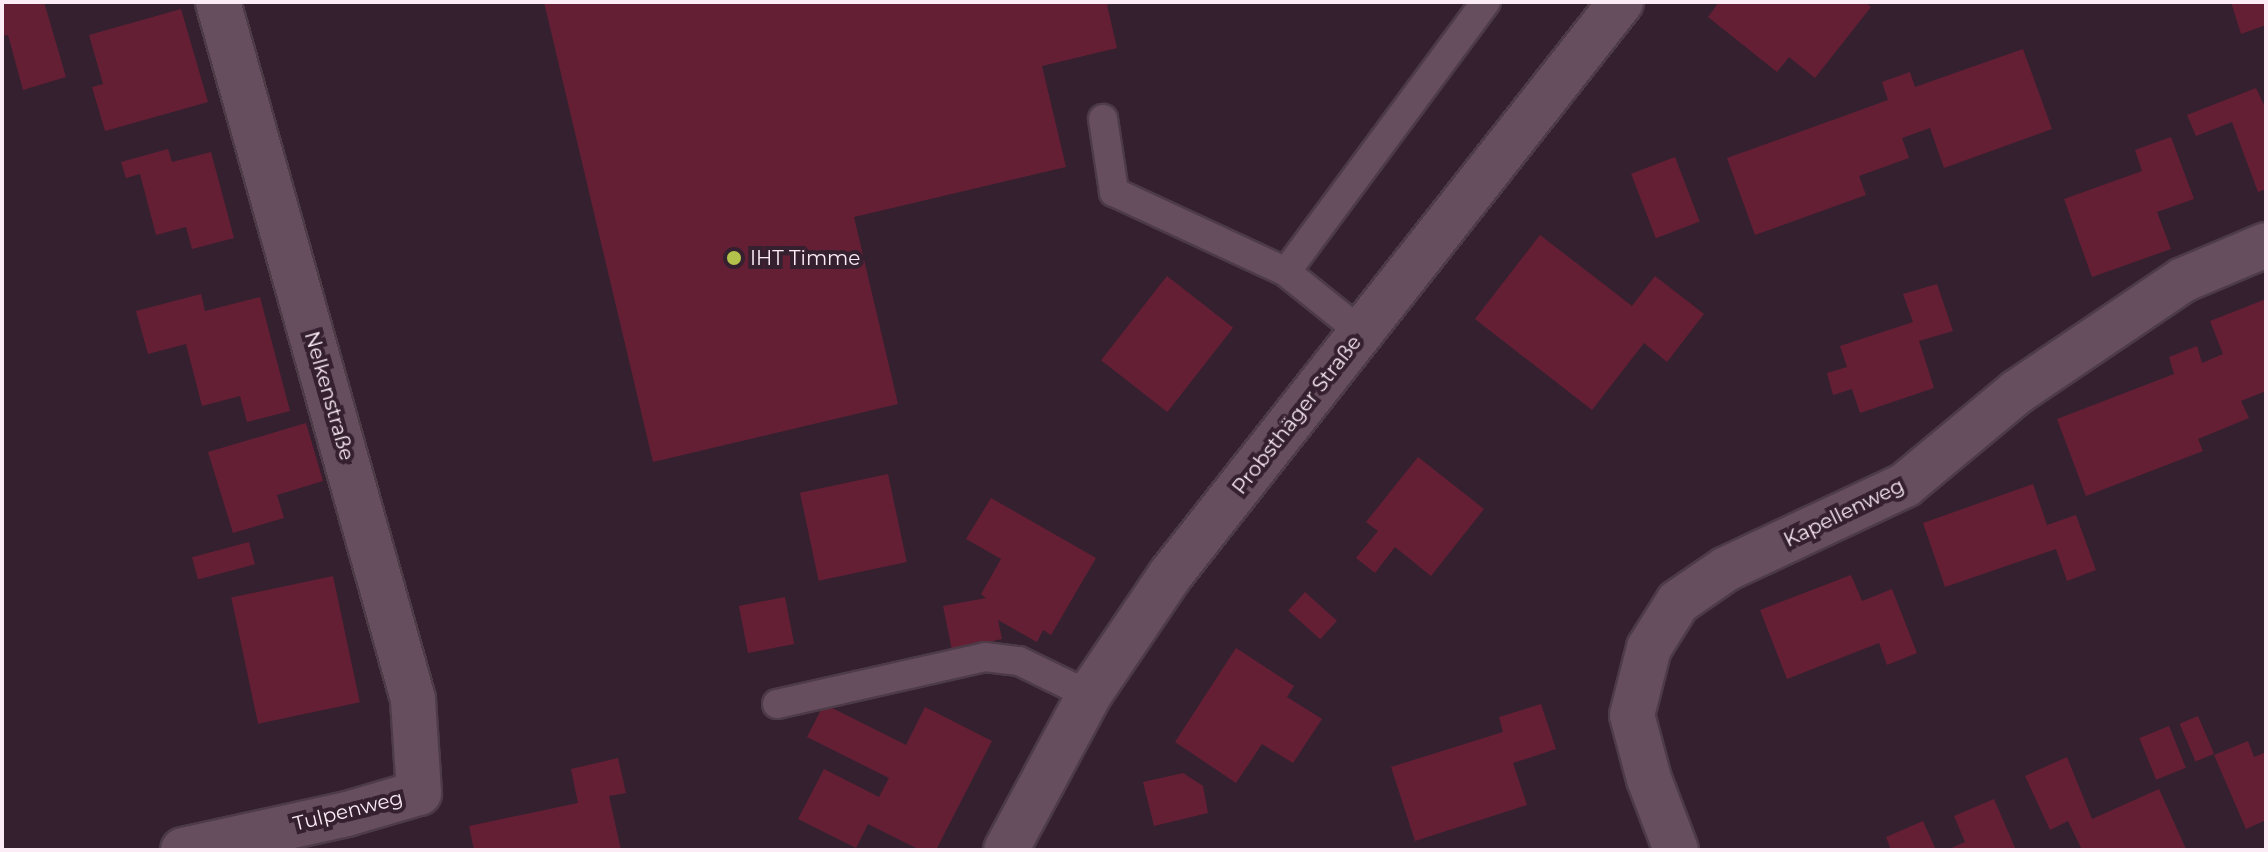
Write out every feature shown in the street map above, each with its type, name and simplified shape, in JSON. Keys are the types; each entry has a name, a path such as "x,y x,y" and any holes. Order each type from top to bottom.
{"street":[{"name":"Nelkenstraße","path":"218,2 413,699 419,793"},
{"name":"Probsthäger Straße","path":"1006,850 1089,695 1171,574 1621,2"},
{"name":"Kapellenweg","path":"1676,850 1649,779 1632,715 1649,648 1678,602 1726,569 1905,485 2017,392 2183,280 2266,245"},
{"name":"Tulpenweg","path":"183,850 347,814 419,793"}],"lane":[{"path":"1286,272 1486,2"},
{"path":"1103,119 1114,192 1286,272 1362,333"},
{"path":"777,704 985,657 1019,661 1089,695"}],"building":[{"path":"2,2 44,2 66,77 23,90 8,35 2,36"},
{"name":"IHT Timme","path":"544,2 1116,2 1107,5 1117,48 1042,66 1066,167 854,217 898,404 653,462"},
{"path":"1719,2 1865,2 1871,7 1815,78 1789,57 1777,72 1708,17"},
{"path":"2231,2 2266,2 2266,25 2241,34"},
{"path":"181,9 208,102 105,131 92,87 103,84 89,35"},
{"path":"2023,49 2052,129 1944,168 1930,128 1902,138 1909,158 1859,176 1866,195 1755,235 1727,158 1888,100 1882,82 1910,72 1915,87"},
{"path":"2256,88 2266,109 2266,189 2258,192 2232,122 2196,136 2187,115"},
{"path":"2171,137 2194,199 2157,212 2171,249 2092,277 2064,199 2142,171 2135,150"},
{"path":"168,149 172,162 211,152 234,238 192,249 186,227 156,235 140,174 126,178 121,162"},
{"path":"1675,157 1700,221 1656,238 1631,174"},
{"path":"1540,235 1632,306 1655,276 1704,314 1667,362 1644,343 1592,410 1475,319"},
{"path":"1167,276 1233,328 1167,412 1101,360"},
{"path":"1937,284 1953,331 1919,341 1934,388 1860,413 1852,389 1833,395 1827,373 1847,367 1840,346 1913,322 1903,294"},
{"path":"201,294 205,311 260,297 290,411 247,422 240,396 202,406 186,344 148,354 136,311"},
{"path":"2266,299 2266,391 2241,401 2249,418 2198,439 2203,451 2086,496 2057,419 2174,374 2169,357 2197,346 2202,363 2223,354 2210,321"},
{"path":"306,423 323,481 277,495 284,518 233,533 208,452"},
{"path":"1418,457 1484,509 1431,576 1395,547 1375,573 1356,558 1378,531 1366,522"},
{"path":"888,474 907,562 819,581 800,493"},
{"path":"2033,484 2047,525 2076,515 2096,570 2067,581 2056,549 1945,587 1923,523"},
{"path":"991,498 1096,558 1051,635 1043,630 1037,642 998,620 1002,639 952,650 943,606 986,598 981,594 1001,559 966,539"},
{"path":"249,542 255,564 198,579 192,557"},
{"path":"1851,575 1862,601 1892,589 1917,653 1887,665 1879,643 1787,679 1760,610"},
{"path":"333,576 360,702 258,724 231,598"},
{"path":"1305,592 1337,621 1320,639 1288,611"},
{"path":"785,597 794,644 748,653 739,606"},
{"path":"1236,648 1294,686 1287,697 1322,719 1293,763 1262,744 1236,783 1175,742"},
{"path":"824,704 906,745 925,707 992,741 936,850 920,850 868,824 856,848 798,819 824,769 879,797 889,778 807,737"},
{"path":"1541,704 1556,749 1513,763 1527,805 1415,841 1391,767 1503,732 1499,717"},
{"path":"2198,716 2214,754 2196,762 2180,724"},
{"path":"2169,726 2186,768 2156,780 2139,738"},
{"path":"2248,741 2254,757 2266,752 2266,820 2246,829 2214,755"},
{"path":"2067,757 2092,819 2159,789 2186,849 2082,850 2068,821 2050,830 2025,776"},
{"path":"618,758 626,793 609,796 621,850 474,850 469,826 578,803 571,769"},
{"path":"1183,773 1203,786 1208,813 1154,826 1143,782"},
{"path":"1994,799 2016,850 1947,850 1965,842 1954,816"},
{"path":"1923,821 1936,850 1891,850 1886,837"}],"place":[{"name":"IHT Timme","path":"734,258"}]}
